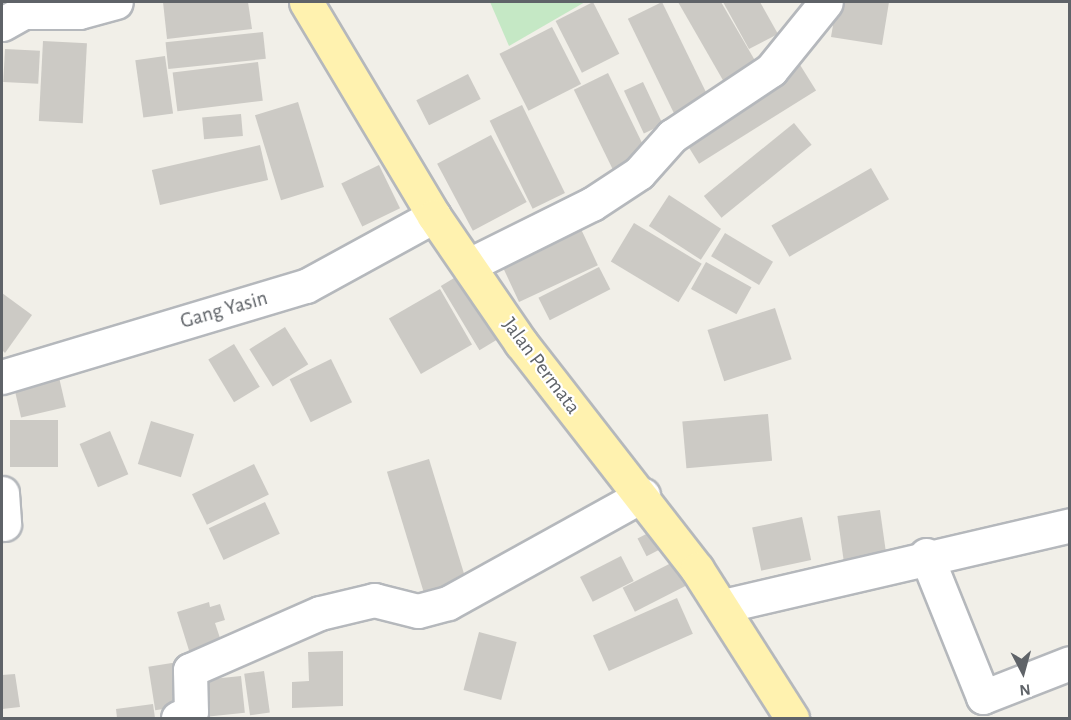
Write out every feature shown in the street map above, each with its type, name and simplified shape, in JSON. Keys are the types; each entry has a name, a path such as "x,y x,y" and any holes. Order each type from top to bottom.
{"main road":[{"name":"Jalan Permata","path":"306,2 434,216 521,343 643,495 723,606 792,718"}],"street":[{"path":"2,24 24,12 79,12 116,2"},
{"path":"469,265 592,204 639,173 672,136 771,70 826,2"},
{"name":"Gang Yasin","path":"2,377 306,286 434,216"},
{"path":"178,718 191,712 190,670 320,613 374,600 418,611 448,603 643,495"},
{"path":"723,606 926,555 1070,525"},
{"path":"926,555 983,697 1070,663"}],"green space":[{"path":"490,2 585,2 509,46"}],"building":[{"path":"163,2 248,2 252,29 167,39"},
{"path":"593,2 619,54 582,73 556,21"},
{"path":"662,2 709,99 675,116 628,19"},
{"path":"678,2 721,2 757,64 724,82"},
{"path":"723,2 760,2 778,34 749,49"},
{"path":"837,2 889,2 882,45 831,37"},
{"path":"552,27 581,84 528,111 499,54"},
{"path":"263,32 266,59 168,69 166,42"},
{"path":"43,41 87,43 83,123 39,121"},
{"path":"5,49 40,51 38,84 3,82"},
{"path":"165,56 173,113 143,118 135,60"},
{"path":"797,60 816,91 699,164 680,133"},
{"path":"258,62 263,101 177,111 173,72"},
{"path":"608,73 647,154 613,171 574,90"},
{"path":"468,74 481,99 429,125 416,100"},
{"path":"643,82 663,125 644,133 624,91"},
{"path":"298,102 324,187 281,200 255,115"},
{"path":"522,105 565,193 533,209 490,121"},
{"path":"241,114 243,136 204,139 202,117"},
{"path":"794,123 812,145 721,218 704,196"},
{"path":"491,135 527,202 473,231 437,164"},
{"path":"260,145 268,180 160,205 152,170"},
{"path":"379,165 400,208 362,227 341,183"},
{"path":"871,168 889,199 789,257 771,226"},
{"path":"669,195 721,229 701,260 649,226"},
{"path":"634,223 702,264 679,302 611,262"},
{"path":"581,229 598,265 519,302 502,266"},
{"path":"725,233 773,262 759,285 711,256"},
{"path":"706,262 751,287 736,314 691,289"},
{"path":"599,267 610,289 550,320 538,298"},
{"path":"464,272 503,336 479,350 441,286"},
{"path":"440,289 472,344 421,374 389,318"},
{"path":"2,293 32,315 5,353 2,350"},
{"path":"775,308 792,359 724,381 707,330"},
{"path":"285,327 308,364 273,387 249,349"},
{"path":"234,344 260,387 234,402 208,359"},
{"path":"331,359 352,402 311,422 290,379"},
{"path":"58,373 66,407 21,417 13,383"},
{"path":"768,414 772,461 686,468 682,421"},
{"path":"10,420 58,420 58,467 10,467"},
{"path":"151,421 194,434 181,477 138,464"},
{"path":"110,431 128,474 98,487 80,444"},
{"path":"429,459 468,587 426,600 387,472"},
{"path":"254,464 269,495 207,525 192,494"},
{"path":"265,502 280,534 224,560 209,528"},
{"path":"880,510 887,559 844,565 837,516"},
{"path":"802,517 811,560 761,571 752,528"},
{"path":"658,528 667,546 647,556 638,538"},
{"path":"621,556 634,581 593,602 580,577"},
{"path":"677,560 689,584 635,612 623,588"},
{"path":"677,598 693,634 609,671 593,635"},
{"path":"209,602 210,607 220,604 225,620 215,623 224,650 192,660 177,612"},
{"path":"479,632 517,642 501,700 463,690"},
{"path":"343,651 343,706 292,708 292,682 309,681 308,652"},
{"path":"178,662 185,705 155,710 148,667"},
{"path":"264,671 270,713 250,715 244,674"},
{"path":"15,674 20,707 2,709 2,675"},
{"path":"241,676 245,713 204,717 200,680"},
{"path":"153,704 155,718 117,718 116,709"}]}
